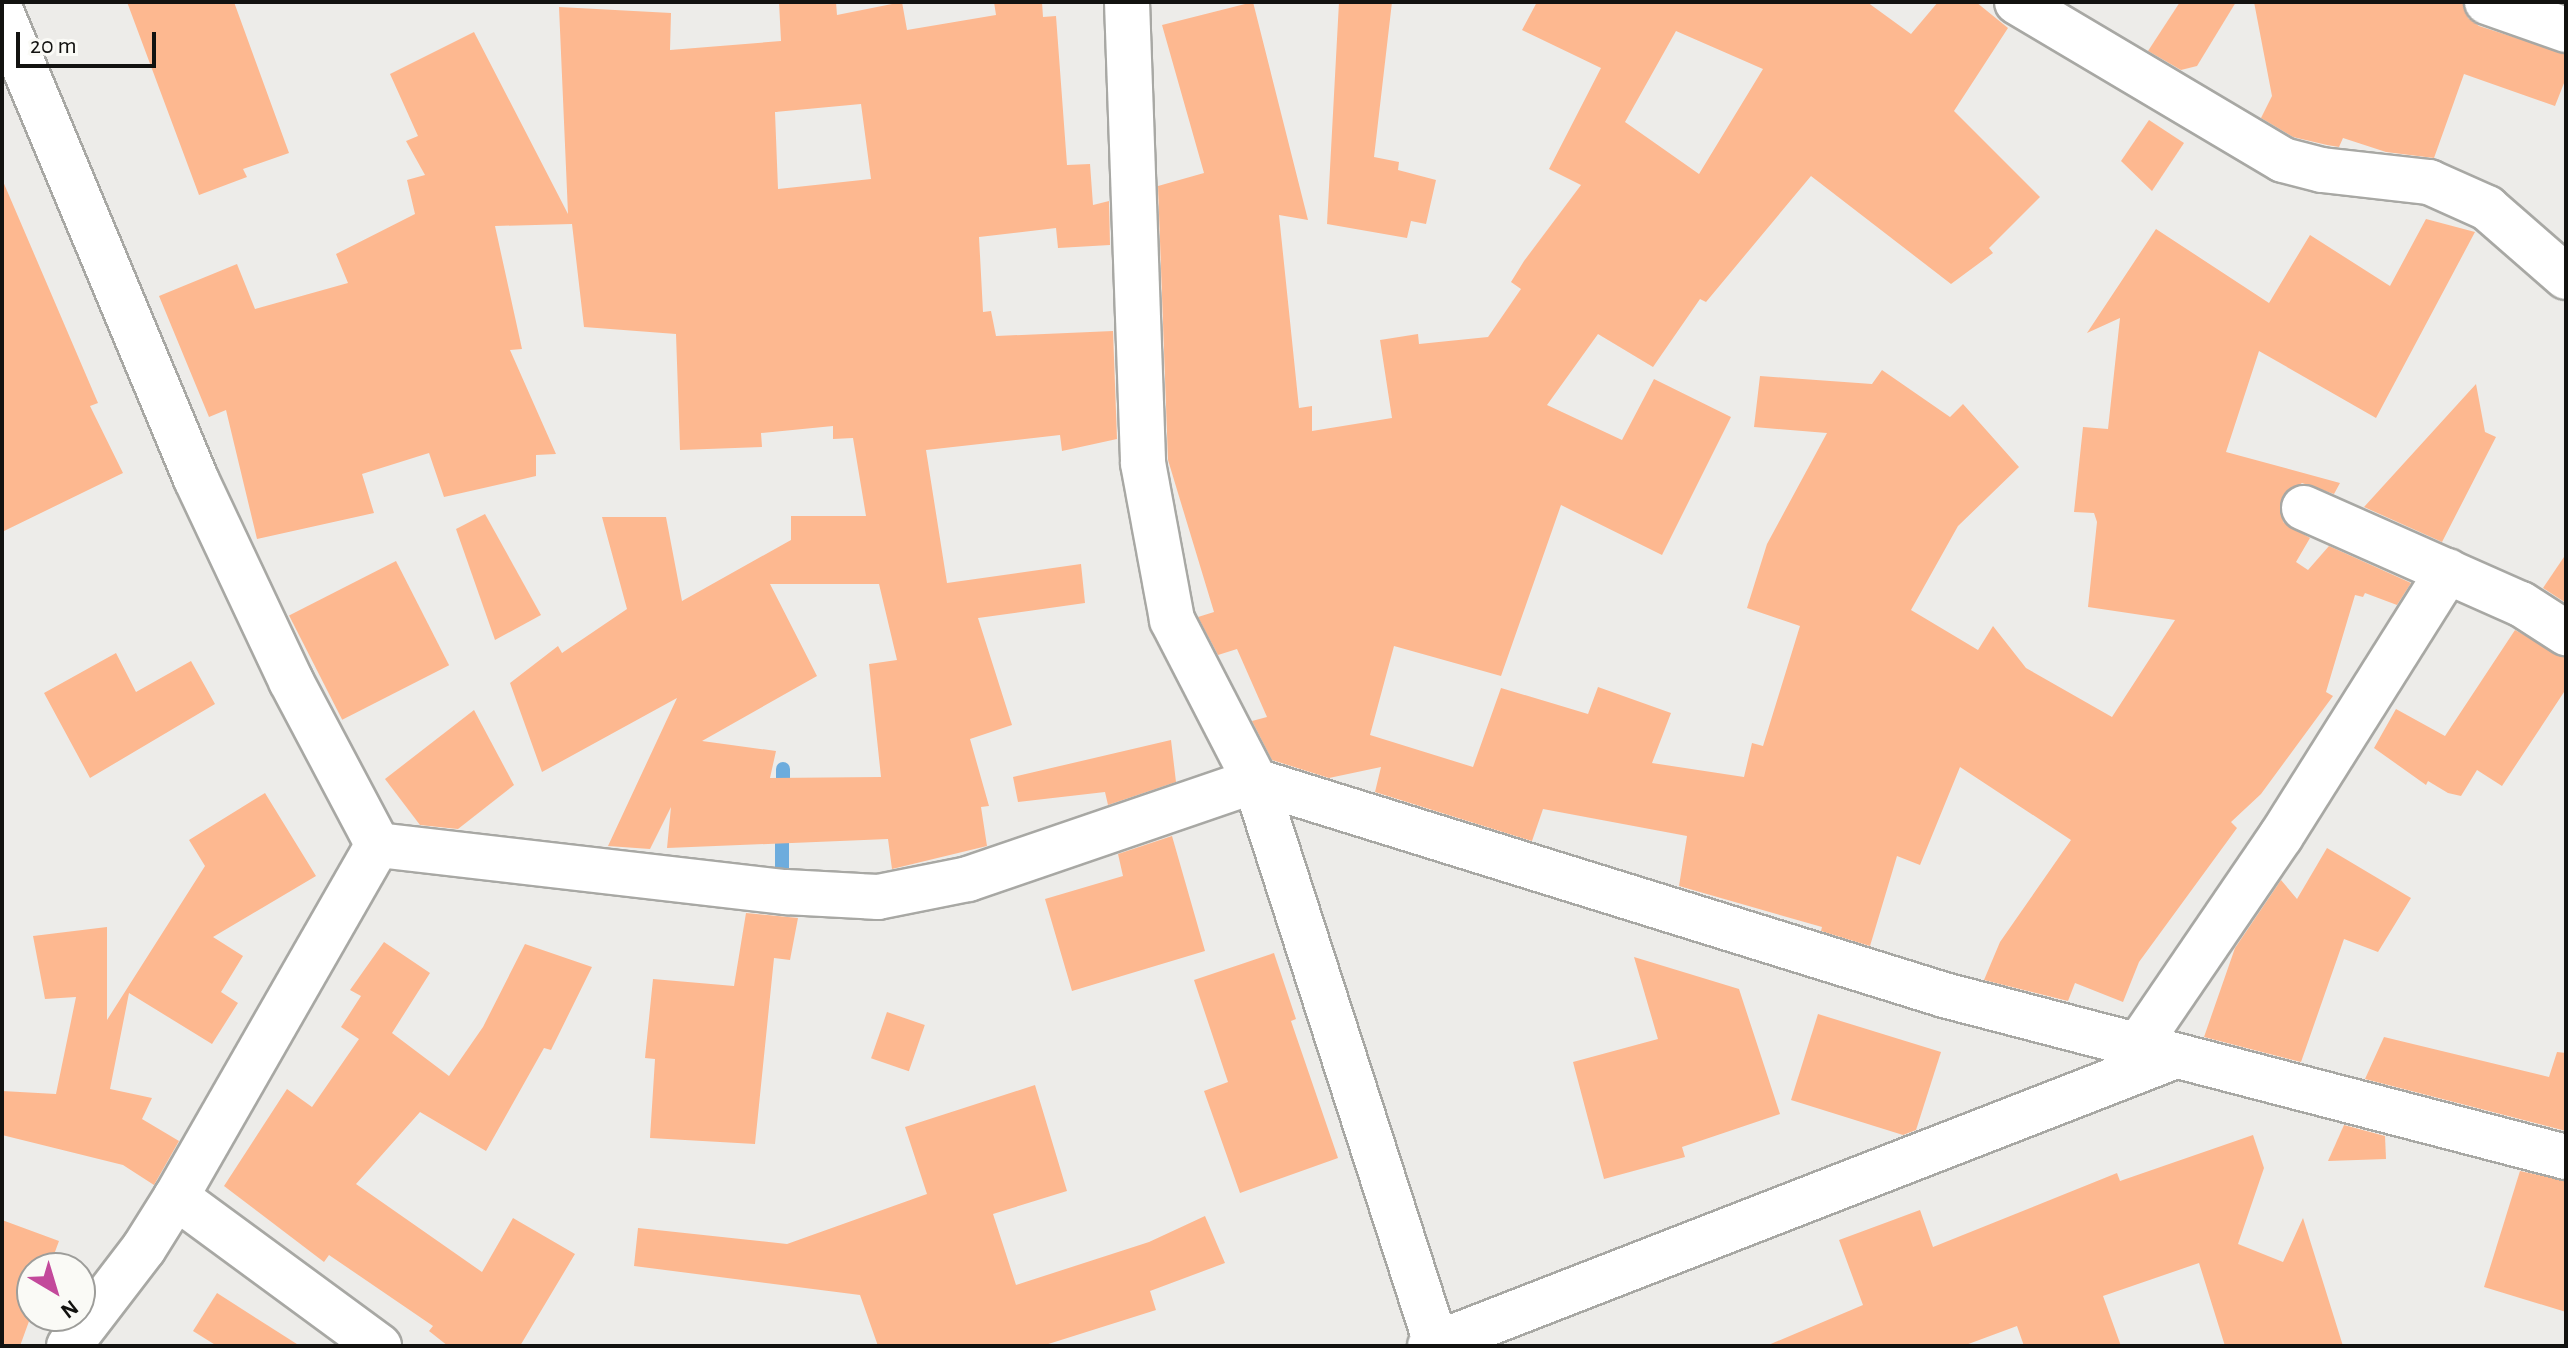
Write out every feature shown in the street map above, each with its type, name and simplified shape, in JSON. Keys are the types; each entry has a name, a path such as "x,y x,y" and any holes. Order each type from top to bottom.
{"street":[{"path":"2017,2 2283,160 2322,170 2429,182 2487,208 2566,277"},
{"path":"2487,2 2566,30"},
{"path":"1120,8 1143,463 1172,620 1255,781 1434,1345 2155,1052 2281,836 2448,571"},
{"path":"2,14 196,479 291,681 378,845"},
{"path":"2304,508 2521,604 2566,633"},
{"path":"378,845 786,892 878,897 968,879 1255,781 1944,995 2566,1157"},
{"path":"69,1346 144,1248 176,1197 378,845"},
{"path":"176,1197 379,1346"}],"building":[{"path":"127,2 234,2 289,153 243,169 247,177 199,195"},
{"path":"779,2 836,2 837,15 902,2 907,30 996,15 994,2 1042,2 1043,17 1056,16 1067,165 1090,164 1093,205 1109,201 1110,245 1058,248 1056,228 979,237 983,312 991,311 996,336 1113,331 1117,439 1062,451 1060,435 926,450 947,583 1081,564 1085,603 978,618 1012,725 970,739 989,806 981,807 987,846 892,869 888,839 667,848 671,807 650,849 608,846 677,698 542,772 510,683 558,646 562,653 627,609 602,517 666,517 682,601 791,540 791,516 866,516 853,438 833,439 833,426 761,433 762,447 680,450 676,334 584,327 572,224 495,226 522,349 510,350 556,454 536,455 536,476 444,497 429,453 362,474 374,513 257,539 226,410 209,417 159,296 237,264 255,309 348,283 336,254 415,214 407,180 425,175 406,141 418,136 390,74 474,32 568,214 559,7 671,13 670,50 781,41","holes":["861,104 871,179 778,189 775,112","770,584 879,584 897,660 869,664 881,777 770,778 776,751 702,741 817,676"]},
{"path":"1253,2 1308,220 1279,215 1299,408 1312,406 1312,431 1392,418 1380,340 1418,334 1419,344 1488,337 1521,289 1511,282 1581,185 1549,169 1601,68 1522,30 1537,2 1867,2 1911,34 1938,2 1976,2 2008,28 1954,111 2040,197 1989,248 1993,253 1951,284 1811,176 1706,302 1700,299 1653,367 1598,334 1547,405 1622,440 1654,379 1731,417 1662,555 1561,505 1501,676 1394,646 1370,735 1473,767 1501,688 1588,714 1598,687 1671,713 1652,763 1744,777 1752,743 1763,746 1800,626 1747,608 1767,544 1827,433 1754,427 1760,376 1872,384 1882,370 1950,417 1963,404 2019,467 1958,526 1911,610 1978,650 1993,626 2026,668 2112,717 2175,620 2088,607 2097,522 2094,513 2074,512 2083,427 2108,429 2120,318 2087,333 2156,229 2269,303 2310,235 2390,286 2426,219 2475,232 2376,418 2259,351 2226,452 2340,483 2334,494 2302,483 2282,497 2283,522 2310,538 2296,562 2308,570 2329,546 2411,583 2397,605 2365,593 2363,597 2355,595 2326,692 2333,696 2261,794 2231,822 2237,828 2139,962 2123,1002 2075,983 2068,1001 1984,980 2000,942 2071,840 1960,767 1920,865 1897,856 1870,946 1821,931 1822,927 1679,886 1687,836 1543,809 1532,841 1375,792 1381,767 1329,778 1272,760 1252,721 1267,717 1237,649 1218,655 1198,617 1214,612 1168,460 1158,186 1204,173 1162,25","holes":["1676,31 1763,69 1699,174 1625,122"]},
{"path":"1339,2 1392,2 1374,157 1399,162 1398,170 1436,180 1426,224 1411,221 1407,238 1327,224"},
{"path":"2180,2 2236,2 2197,66 2181,70 2148,51"},
{"path":"2254,2 2463,2 2468,18 2479,26 2566,54 2566,78 2555,106 2464,74 2434,158 2386,152 2343,138 2339,147 2293,137 2261,118 2272,96"},
{"path":"2149,120 2184,143 2152,191 2121,161"},
{"path":"2,179 98,403 90,406 123,473 2,532"},
{"path":"2476,384 2485,432 2496,437 2442,542 2364,507"},
{"path":"485,514 541,615 495,640 456,529"},
{"path":"2566,554 2566,603 2543,588"},
{"path":"396,561 449,665 342,720 289,615"},
{"path":"2515,630 2566,658 2566,689 2502,786 2477,770 2461,796 2448,793 2428,781 2426,785 2374,748 2396,709 2445,736"},
{"path":"116,653 136,692 191,661 215,704 90,778 44,693"},
{"path":"474,710 514,785 458,829 420,825 385,779"},
{"path":"1171,740 1176,782 1108,805 1105,792 1018,802 1013,777"},
{"path":"265,793 316,876 213,937 243,956 221,992 238,1003 212,1044 129,993 110,1089 152,1098 142,1119 179,1141 154,1185 123,1165 2,1135 2,1091 56,1094 76,997 45,999 33,936 107,927 107,1020 205,866 189,840"},
{"path":"1172,836 1205,951 1072,991 1045,899 1123,876 1118,854"},
{"path":"2327,848 2411,898 2378,952 2344,939 2301,1062 2204,1037 2235,948 2281,880 2297,899"},
{"path":"746,913 798,918 790,960 774,958 755,1144 650,1138 655,1059 645,1058 653,979 734,986"},
{"path":"384,942 430,973 392,1033 449,1076 483,1027 525,944 592,967 551,1050 544,1048 486,1151 420,1112 356,1184 482,1272 513,1218 575,1254 520,1346 448,1346 429,1331 433,1326 329,1255 324,1262 224,1186 287,1089 312,1107 359,1039 341,1027 361,996 350,990"},
{"path":"1274,953 1296,1019 1291,1021 1338,1158 1240,1193 1204,1091 1228,1082 1194,980"},
{"path":"1634,957 1739,989 1780,1114 1682,1147 1685,1157 1604,1179 1573,1062 1658,1039"},
{"path":"887,1012 925,1025 909,1071 871,1058"},
{"path":"1818,1014 1941,1052 1916,1130 1903,1135 1791,1100"},
{"path":"2384,1037 2549,1077 2557,1052 2566,1053 2566,1131 2365,1079"},
{"path":"1035,1085 1067,1191 993,1214 1016,1285 1149,1242 1205,1216 1225,1263 1150,1291 1156,1310 1042,1346 878,1346 860,1295 634,1266 638,1228 787,1244 927,1194 905,1127"},
{"path":"2344,1125 2385,1136 2386,1159 2328,1161"},
{"path":"2253,1135 2264,1168 2238,1244 2283,1262 2303,1218 2343,1346 2225,1346 2199,1263 2103,1296 2121,1346 2024,1346 2017,1326 1963,1346 1766,1346 1863,1305 1839,1240 1920,1210 1933,1247 2117,1173 2120,1181"},
{"path":"2520,1171 2566,1181 2566,1312 2484,1287"},
{"path":"2,1220 59,1241 55,1252 16,1252 16,1332 25,1332 20,1346 2,1346"},
{"path":"217,1293 300,1346 217,1346 193,1331"}],"waterway":[{"path":"783,769 783,795"},
{"path":"782,828 782,887"}]}
